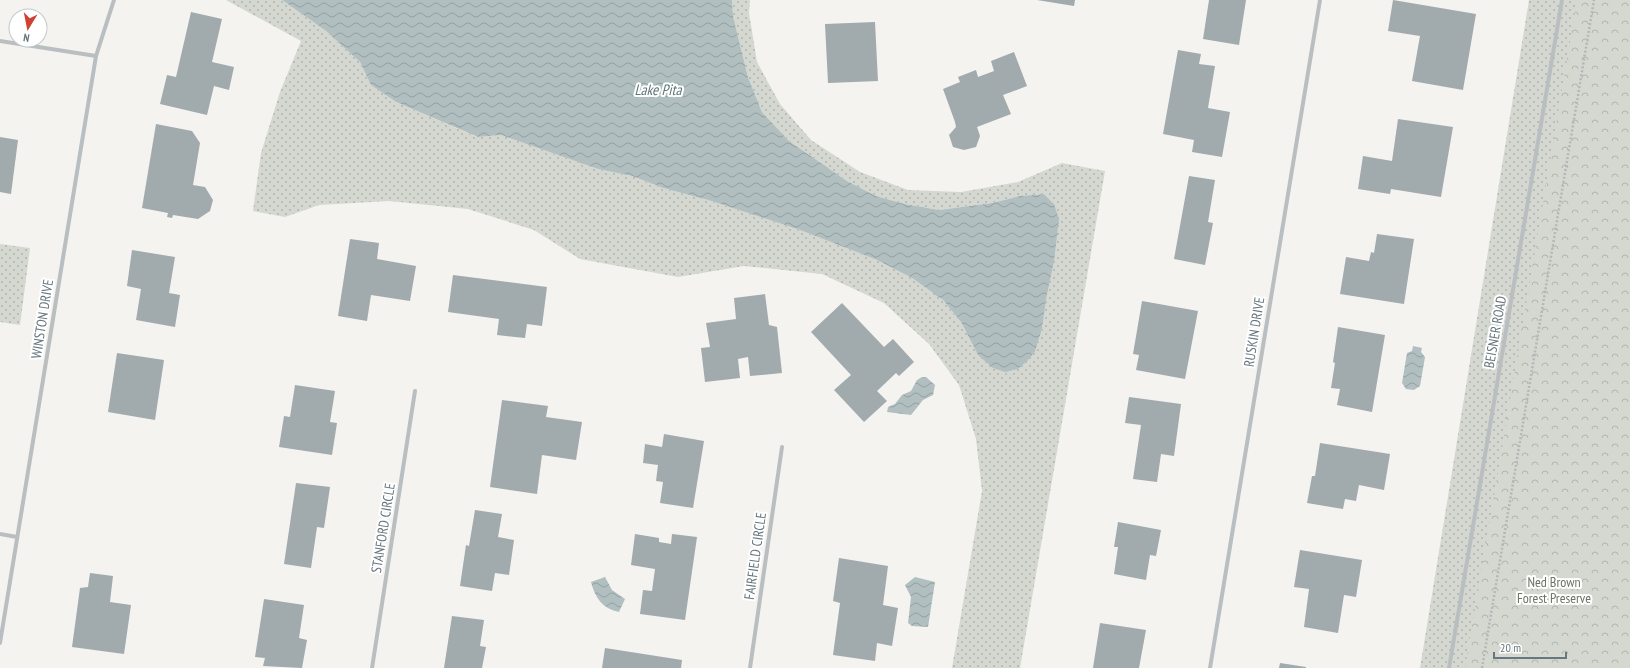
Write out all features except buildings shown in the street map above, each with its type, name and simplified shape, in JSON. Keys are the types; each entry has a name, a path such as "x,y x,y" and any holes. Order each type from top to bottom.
{"street":[{"name":"WINSTON DRIVE","path":"0,643 96,56 114,0"},
{"name":"RUSKIN DRIVE","path":"1210,668 1320,0"},
{"name":"BEISNER ROAD","path":"1449,668 1562,0"},
{"path":"0,41 96,56"},
{"name":"STANFORD CIRCLE","path":"372,668 415,391"},
{"name":"FAIRFIELD CIRCLE","path":"750,668 782,447"},
{"path":"0,534 17,537"}],"path":[{"path":"1482,668 1594,0"}],"green space":[{"path":"226,0 282,0 326,31 360,62 371,85 396,102 477,137 501,135 598,169 632,176 663,188 708,200 800,230 877,260 912,278 943,300 961,322 978,355 1018,369 1035,352 1042,329 1054,204 1044,194 1020,196 992,203 939,210 905,204 876,196 847,181 789,141 762,112 748,77 733,16 732,0 750,0 749,13 757,62 780,104 811,140 860,172 908,190 961,192 1018,182 1062,163 1105,171 1020,668 952,668 982,491 976,439 959,385 929,344 884,303 822,274 744,266 678,277 580,259 534,230 468,209 389,201 319,205 285,217 253,211 261,153 280,92 301,41"},
{"path":"1529,0 1594,0 1482,668 1420,668"},
{"name":"Ned Brown Forest Preserve","path":"1577,0 1630,0 1630,668 1465,668"},
{"path":"0,244 30,248 20,325 0,322"}],"water":[{"name":"Lake Pita","path":"282,0 732,0 733,16 748,77 762,112 789,141 847,181 876,196 905,204 939,210 992,203 1020,196 1044,194 1054,204 1059,219 1054,261 1046,299 1042,329 1035,352 1018,369 1005,372 993,368 978,355 961,322 943,300 912,278 877,260 800,230 708,200 663,188 632,176 598,169 501,135 478,137 396,102 371,85 360,62 326,31"},
{"path":"1413,346 1422,348 1421,352 1425,357 1420,386 1414,390 1406,389 1402,383 1407,353 1412,351"},
{"path":"922,377 926,377 935,385 933,395 923,400 911,415 887,412 888,407 895,404 902,395 911,391 917,380"},
{"path":"605,577 612,590 625,599 619,612 613,611 600,602 593,588 591,582"},
{"path":"915,577 935,582 928,627 912,626 908,623 911,597 905,585"}]}
